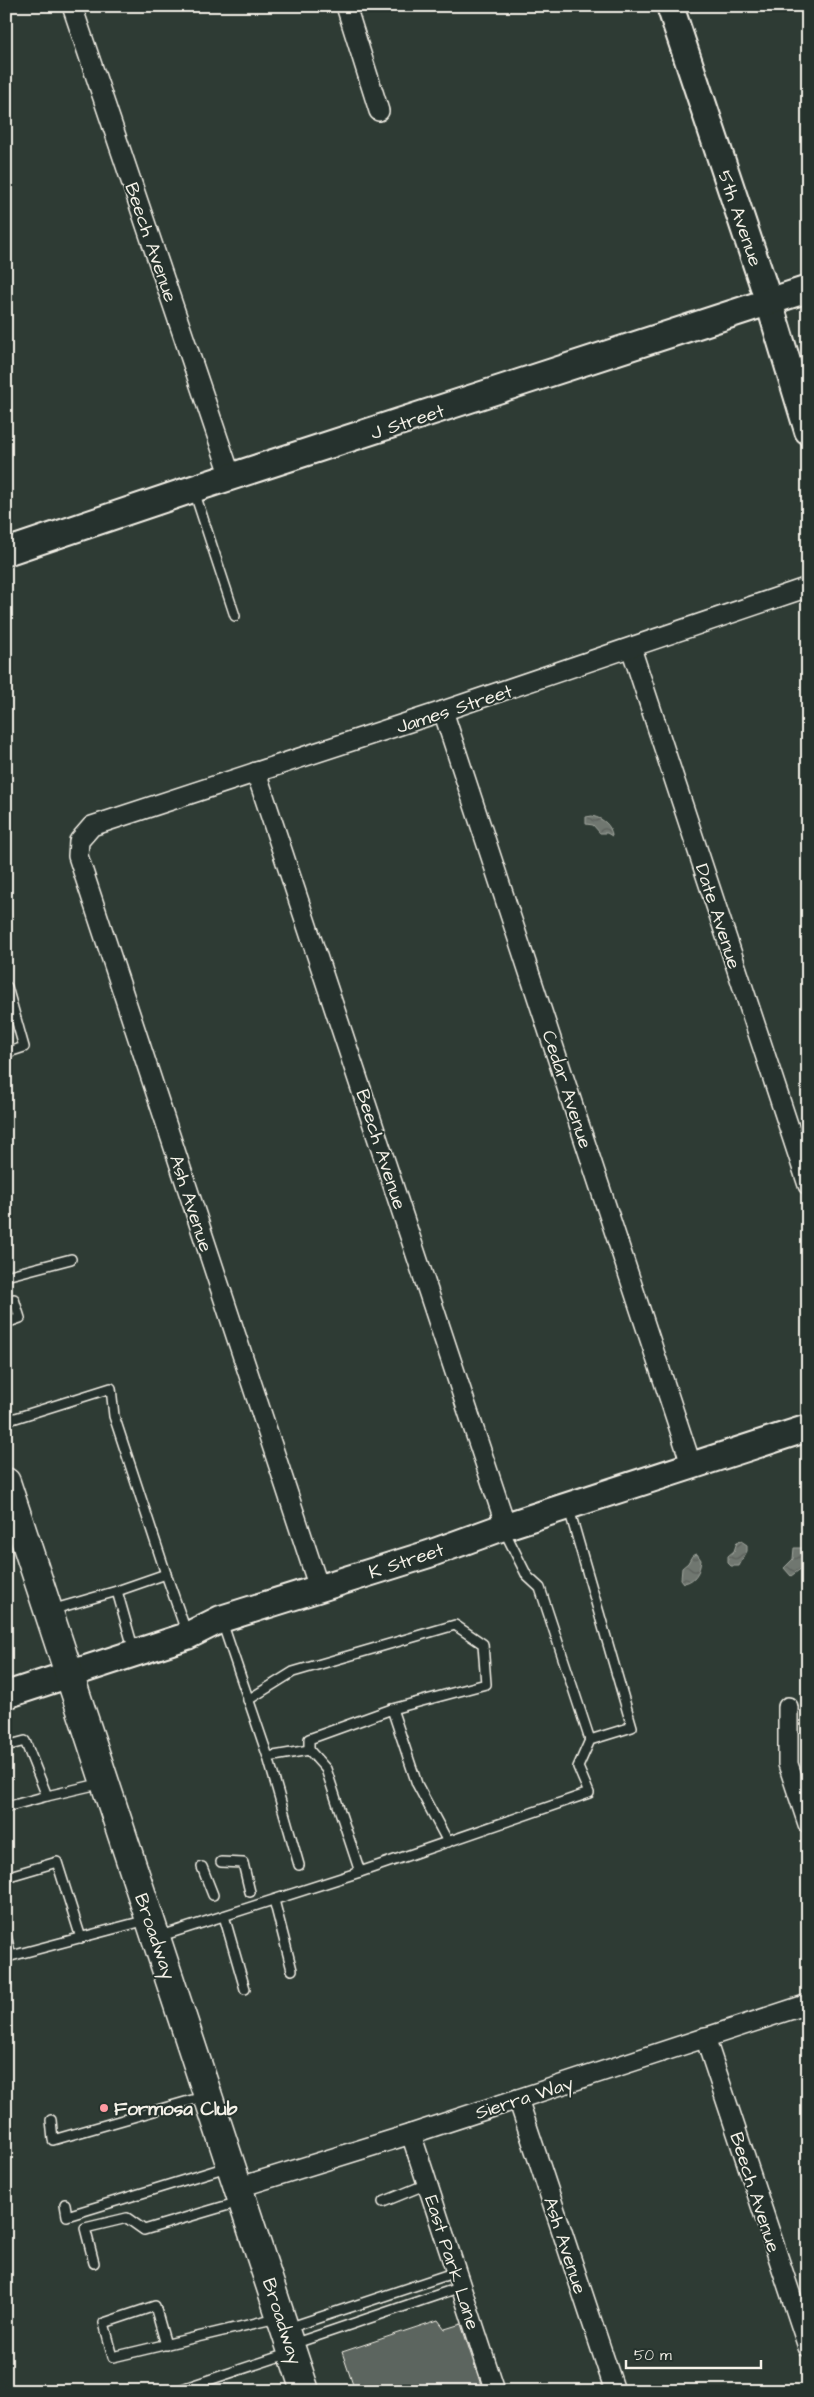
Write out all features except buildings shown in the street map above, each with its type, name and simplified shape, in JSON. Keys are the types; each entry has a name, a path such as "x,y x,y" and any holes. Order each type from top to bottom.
{"main road":[{"name":"Broadway","path":"8,1493 239,2184 305,2391"}],"street":[{"name":"Beech Avenue","path":"72,6 231,478"},
{"path":"346,6 380,111"},
{"name":"5th Avenue","path":"670,6 769,302 808,430"},
{"name":"J Street","path":"6,552 193,489 808,290"},
{"name":"James Street","path":"98,824 444,712 808,587"},
{"name":"Date Avenue","path":"631,648 808,1185"},
{"name":"Cedar Avenue","path":"444,712 692,1467"},
{"name":"Beech Avenue","path":"256,772 505,1527"},
{"name":"Ash Avenue","path":"98,824 82,835 79,841 78,856 319,1588"},
{"name":"K Street","path":"6,1695 187,1636 221,1619 429,1554 568,1506 808,1428"},
{"path":"788,1707 788,1764 808,1824"},
{"name":"Sierra Way","path":"239,2184 411,2134 705,2036 808,2004"},
{"name":"Beech Avenue","path":"705,2036 808,2347"},
{"name":"Ash Avenue","path":"518,2099 615,2391"},
{"name":"East Park Lane","path":"411,2134 494,2391"}],"lane":[{"path":"193,489 235,616"},
{"path":"6,1053 24,1047 7,987"},
{"path":"6,1276 71,1259"},
{"path":"6,1323 20,1318 14,1298"},
{"path":"6,1421 111,1388 114,1416 187,1636"},
{"path":"568,1506 632,1727 590,1740"},
{"path":"6,1935 11,1956 81,1938 224,1916 360,1872 589,1793 578,1767 590,1740 540,1588 527,1576 505,1527"},
{"path":"48,1611 166,1574"},
{"path":"117,1590 135,1653"},
{"path":"221,1619 268,1757 299,1865"},
{"path":"248,1700 293,1672 455,1625 483,1644 486,1684 392,1709 309,1739 309,1750 326,1769 360,1872"},
{"path":"392,1709 417,1784 448,1842"},
{"path":"6,1746 25,1741 47,1796"},
{"path":"268,1757 309,1750"},
{"path":"6,1807 104,1783"},
{"path":"6,1877 57,1862 81,1938"},
{"path":"221,1862 243,1862 250,1892"},
{"path":"202,1867 212,1896"},
{"path":"274,1900 292,1970"},
{"path":"224,1916 245,1989"},
{"path":"51,2120 53,2140 209,2095"},
{"path":"65,2204 67,2216 239,2184"},
{"path":"94,2263 85,2228 127,2218 144,2230 239,2184"},
{"path":"382,2202 427,2184"},
{"path":"176,2391 287,2336 458,2279"},
{"path":"166,2345 155,2306 104,2324 113,2357 166,2345 287,2336 458,2279"}],"water":[{"path":"592,816 606,823 612,836 607,833 600,833 593,825 586,824 586,817"},
{"path":"741,1541 747,1545 747,1551 739,1566 731,1566 728,1563 728,1556 734,1551 737,1542"},
{"path":"794,1548 806,1548 806,1565 791,1576 784,1568 793,1559"},
{"path":"697,1554 701,1560 698,1572 694,1578 684,1583 681,1579 682,1568 692,1556"}],"place":[{"name":"Formosa Club","path":"104,2108"}]}
